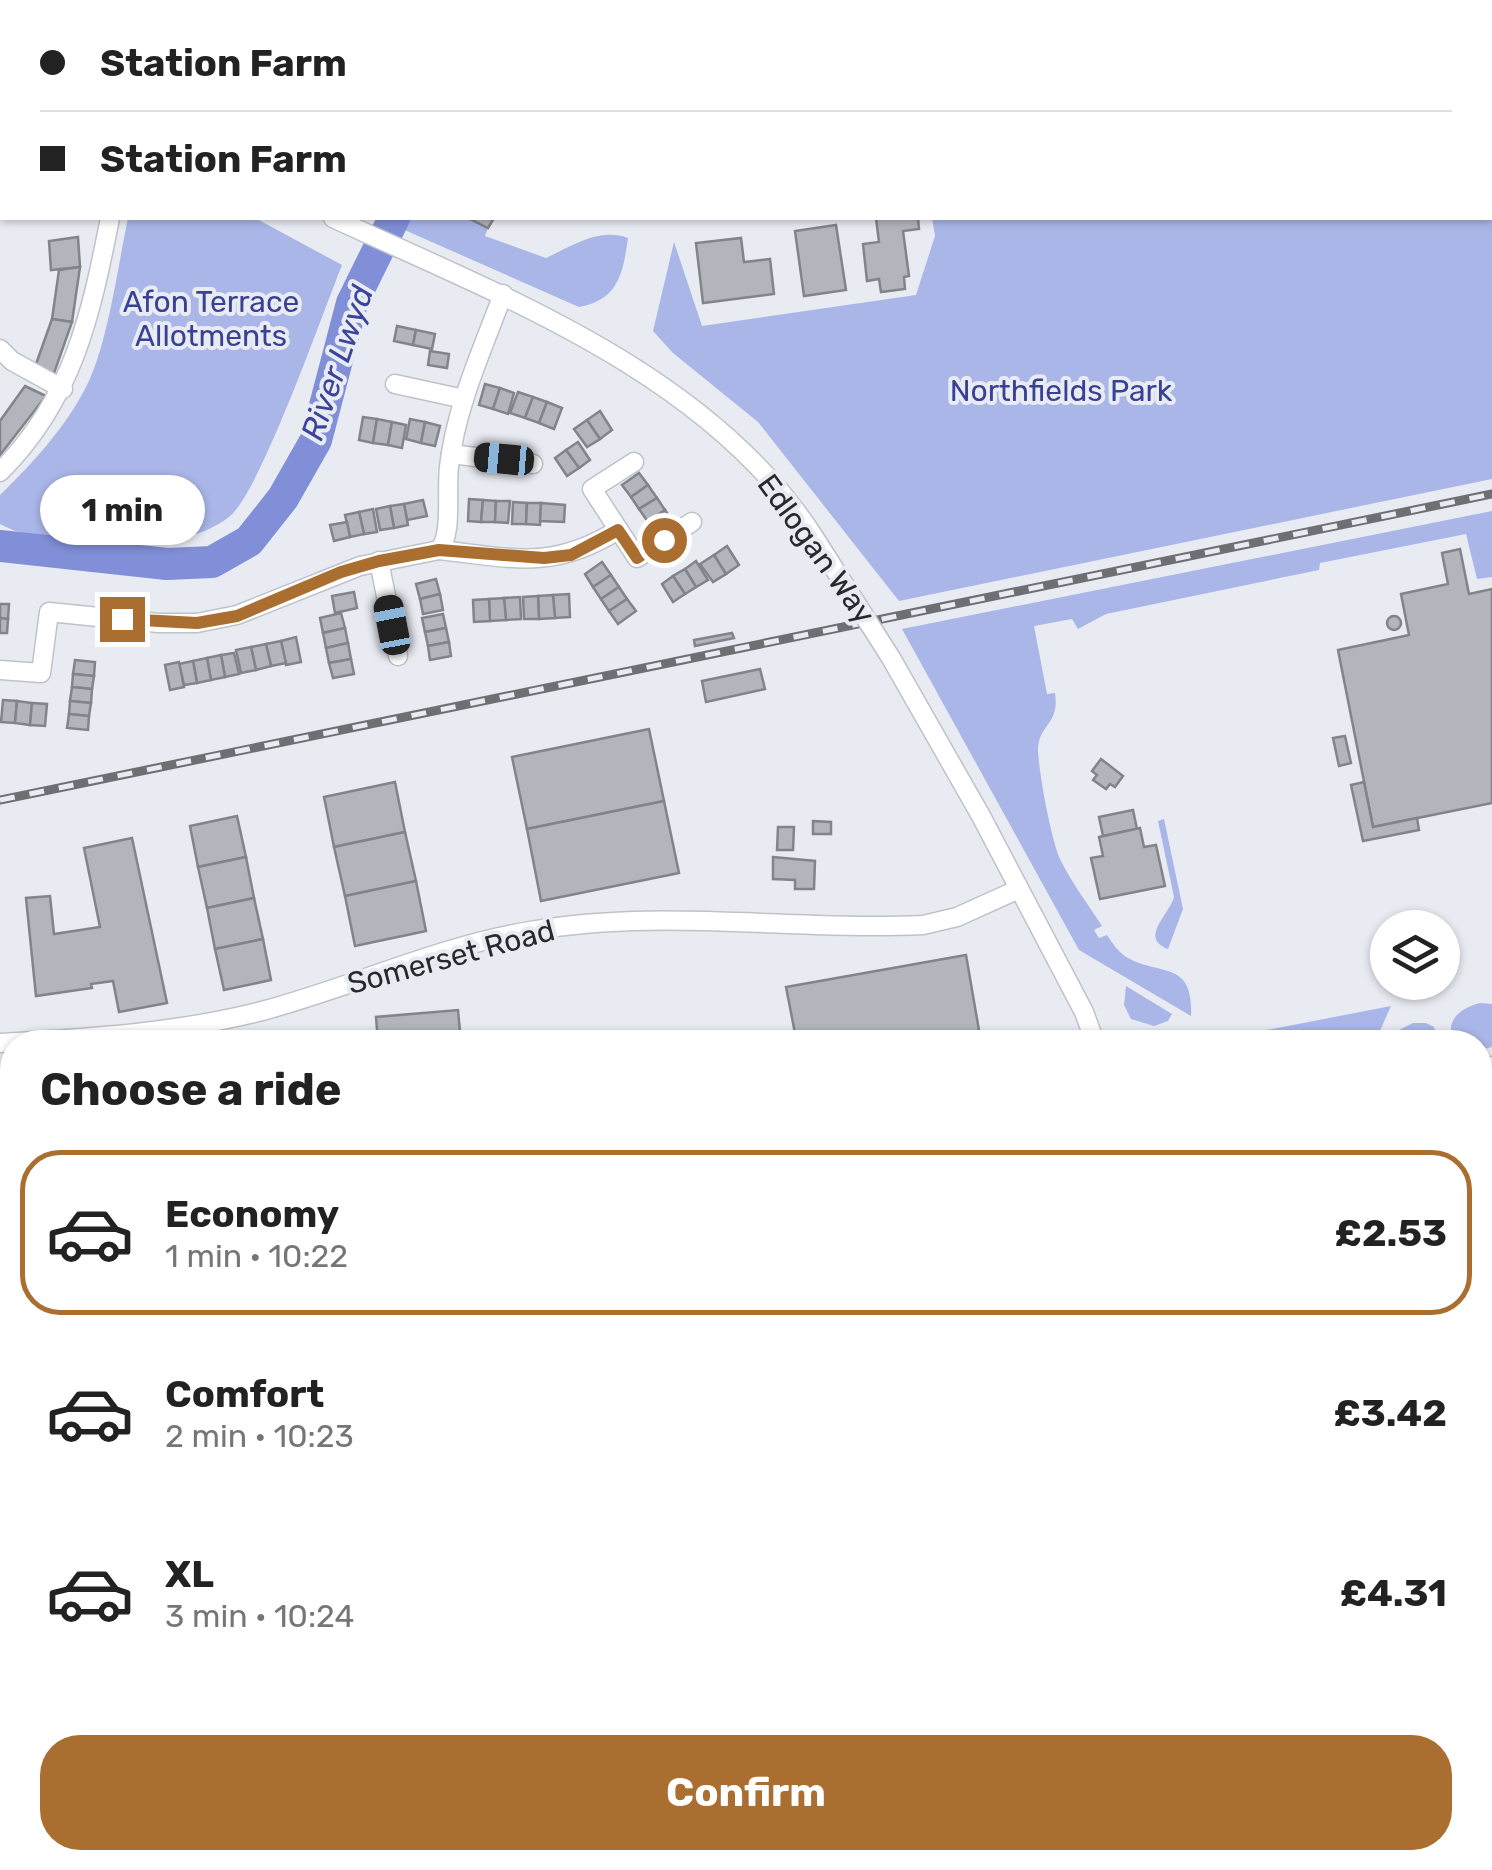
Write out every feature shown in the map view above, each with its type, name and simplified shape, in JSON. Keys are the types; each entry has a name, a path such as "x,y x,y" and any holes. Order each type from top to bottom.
{"street":[{"path":"0,472 42,423 78,353 110,220"},
{"name":"Edlogan Way","path":"339,220 504,294 650,377 702,416 759,469 814,536 891,658 1019,888 1091,1030"},
{"path":"439,550 447,541 446,492 464,399 504,294"},
{"path":"0,349 12,361 62,389"},
{"path":"396,384 464,399"},
{"path":"451,454 533,464"},
{"path":"634,462 592,489 637,558 692,522"},
{"path":"0,670 41,673 49,612 197,623 237,616 341,572 379,561 439,550 544,558 571,555 618,530"},
{"path":"379,561 398,656"},
{"name":"Somerset Road","path":"157,1030 200,1025 278,1006 488,940 558,926 622,921 923,925 957,917 1019,888"},
{"name":"Edlogan Way","path":"1084,1012 1100,1030"}],"green space":[{"name":"Afon Terrace Allotments","path":"128,220 259,220 342,265 273,439 242,501 229,517 203,532 143,543 69,542 41,538 0,524 0,495 48,444 69,415 87,385 107,326"},
{"path":"405,220 472,220 488,228 485,236 546,258 596,236 628,238 621,274 610,292 579,307 400,228"},
{"name":"Northfields Park","path":"932,220 1492,220 1492,479 899,601 758,422 673,353 653,331 674,242 702,326 916,295 935,236"},
{"path":"1492,511 1492,577 1477,579 1466,534 1320,563 1319,570 1106,614 1078,629 1072,619 1034,626 1047,694 1055,693 1054,712 1041,735 1038,751 1046,806 1060,859 1102,926 1094,930 1099,938 1107,935 1128,958 1181,978 1187,986 1191,1016 1079,950 902,629"},
{"path":"1164,819 1183,909 1168,949 1156,939 1158,926 1174,897 1158,821"},
{"path":"1126,986 1172,1014 1168,1021 1154,1026 1131,1019 1124,1005"},
{"path":"1492,1004 1492,1030 1451,1030 1456,1016 1466,1008"},
{"path":"1391,1006 1380,1030 1267,1030"},
{"path":"1413,1023 1426,1023 1435,1030 1399,1030"}],"building":[{"path":"472,220 493,220 488,228"},
{"path":"876,220 918,220 919,229 903,231 909,276 904,277 905,289 881,292 879,279 867,281 863,244 879,242"},
{"path":"836,225 846,290 804,296 795,231"},
{"path":"78,237 80,267 51,270 49,241"},
{"path":"741,238 744,262 770,259 774,294 703,303 696,243"},
{"path":"80,267 72,322 52,319 59,270"},
{"path":"52,319 72,322 53,376 35,367"},
{"path":"397,326 416,330 413,345 394,341"},
{"path":"416,330 435,334 432,349 413,345"},
{"path":"430,351 449,354 447,368 428,365"},
{"path":"485,384 500,388 493,409 479,405"},
{"path":"25,386 46,396 0,455 0,421"},
{"path":"500,388 514,393 508,414 493,409"},
{"path":"518,392 533,397 525,418 510,413"},
{"path":"533,397 547,402 539,423 525,418"},
{"path":"547,402 562,408 554,429 539,423"},
{"path":"600,411 612,430 600,439 587,420"},
{"path":"363,417 377,419 373,443 359,440"},
{"path":"377,419 392,422 388,445 373,443"},
{"path":"410,419 425,422 421,443 406,439"},
{"path":"587,420 600,439 587,447 574,429"},
{"path":"392,422 406,425 402,448 388,445"},
{"path":"425,422 440,426 435,446 421,443"},
{"path":"578,442 590,460 579,468 566,450"},
{"path":"566,450 579,468 567,476 555,458"},
{"path":"639,473 648,485 631,497 622,485"},
{"path":"648,485 657,498 639,509 631,497"},
{"path":"657,498 665,510 648,522 639,509"},
{"path":"469,499 483,500 481,522 468,521"},
{"path":"423,500 427,516 407,520 404,504"},
{"path":"483,500 496,501 495,522 481,522"},
{"path":"496,501 510,501 508,523 495,522"},
{"path":"513,502 527,503 526,524 512,524"},
{"path":"527,503 541,503 540,525 526,524"},
{"path":"541,503 565,505 564,522 540,521"},
{"path":"404,504 408,525 394,528 390,506"},
{"path":"390,506 394,528 380,530 376,509"},
{"path":"373,509 377,532 364,534 359,512"},
{"path":"665,510 673,522 656,534 648,522"},
{"path":"359,512 364,534 350,537 345,515"},
{"path":"347,522 350,537 334,541 330,525"},
{"path":"727,546 739,565 726,574 714,555"},
{"path":"1460,549 1469,594 1492,589 1492,803 1373,827 1338,650 1409,635 1401,594 1448,584 1442,553"},
{"path":"714,555 726,574 713,582 700,564"},
{"path":"696,561 708,580 696,587 685,569"},
{"path":"602,562 611,575 593,587 585,574"},
{"path":"685,569 696,587 685,594 673,576"},
{"path":"611,575 619,587 601,599 593,587"},
{"path":"673,576 685,594 673,602 662,584"},
{"path":"436,579 440,594 420,599 416,584"},
{"path":"619,587 627,599 609,611 601,599"},
{"path":"354,592 357,608 335,613 332,596"},
{"path":"440,594 443,610 423,614 420,599"},
{"path":"569,594 570,617 555,618 553,595"},
{"path":"553,595 555,618 539,619 538,596"},
{"path":"538,596 539,619 524,619 523,597"},
{"path":"520,597 521,619 506,620 504,598"},
{"path":"504,598 506,620 490,621 489,599"},
{"path":"489,599 490,621 474,622 473,600"},
{"path":"627,599 636,611 618,624 609,611"},
{"path":"0,604 9,604 8,619 0,618"},
{"path":"341,613 345,628 323,633 320,618"},
{"path":"443,614 446,628 425,632 422,618"},
{"path":"1394,616 1401,623 1394,630 1387,623"},
{"path":"0,618 8,619 7,633 0,633"},
{"path":"345,628 348,643 326,648 323,633"},
{"path":"446,628 449,642 428,646 425,632"},
{"path":"732,633 734,638 695,646 694,640"},
{"path":"296,637 301,662 286,665 281,641"},
{"path":"281,641 286,663 271,666 266,644"},
{"path":"449,642 451,656 430,660 428,646"},
{"path":"348,643 351,659 329,663 326,648"},
{"path":"266,644 271,666 256,670 251,647"},
{"path":"251,647 256,670 241,673 236,650"},
{"path":"234,653 239,674 225,677 221,655"},
{"path":"221,655 225,677 211,680 207,658"},
{"path":"207,658 211,680 197,683 193,661"},
{"path":"351,659 354,674 333,678 329,663"},
{"path":"75,660 95,662 94,676 73,674"},
{"path":"193,661 197,683 184,685 179,664"},
{"path":"179,662 184,687 170,690 165,665"},
{"path":"760,669 765,689 706,702 702,681"},
{"path":"73,674 94,676 92,689 72,687"},
{"path":"72,687 92,689 91,703 70,701"},
{"path":"3,700 17,701 15,723 1,722"},
{"path":"17,701 32,703 30,725 15,723"},
{"path":"70,701 91,703 89,716 69,714"},
{"path":"32,703 47,704 45,726 30,725"},
{"path":"69,714 89,716 88,730 67,728"},
{"path":"649,729 664,801 527,829 512,757"},
{"path":"1345,736 1351,763 1339,766 1333,738"},
{"path":"1101,759 1123,776 1115,787 1110,784 1106,789 1093,780 1097,775 1092,771"},
{"path":"395,782 405,832 334,847 324,797"},
{"path":"1364,782 1373,827 1417,818 1419,830 1363,841 1351,785"},
{"path":"664,801 679,873 541,901 527,829"},
{"path":"1133,810 1137,829 1103,836 1099,817"},
{"path":"237,816 246,857 198,867 190,826"},
{"path":"813,821 831,822 831,834 813,834"},
{"path":"778,827 794,827 793,850 777,850"},
{"path":"1140,828 1144,847 1156,845 1165,886 1100,899 1091,858 1103,856 1099,837"},
{"path":"405,832 416,881 345,896 334,847"},
{"path":"132,838 167,1003 119,1012 113,981 36,996 26,898 50,896 54,934 100,927 84,848"},
{"path":"246,857 254,898 207,908 198,867"},
{"path":"773,857 815,861 814,889 795,889 795,880 773,879"},
{"path":"416,881 426,931 355,946 345,896"},
{"path":"254,898 263,939 215,949 207,908"},
{"path":"263,939 271,980 224,990 215,949"},
{"path":"966,955 979,1030 794,1030 786,987"},
{"path":"458,1010 460,1030 377,1030 376,1017"}],"waterway":[{"name":"River Lwyd","path":"0,546 167,564 212,562 249,541 283,498 316,440 352,303 393,220"}],"railway":[{"path":"0,800 1492,494"}],"route":[{"path":"122,619 197,623 237,616 341,572 439,550 522,558 571,555 618,530 637,558 664,540"}]}
